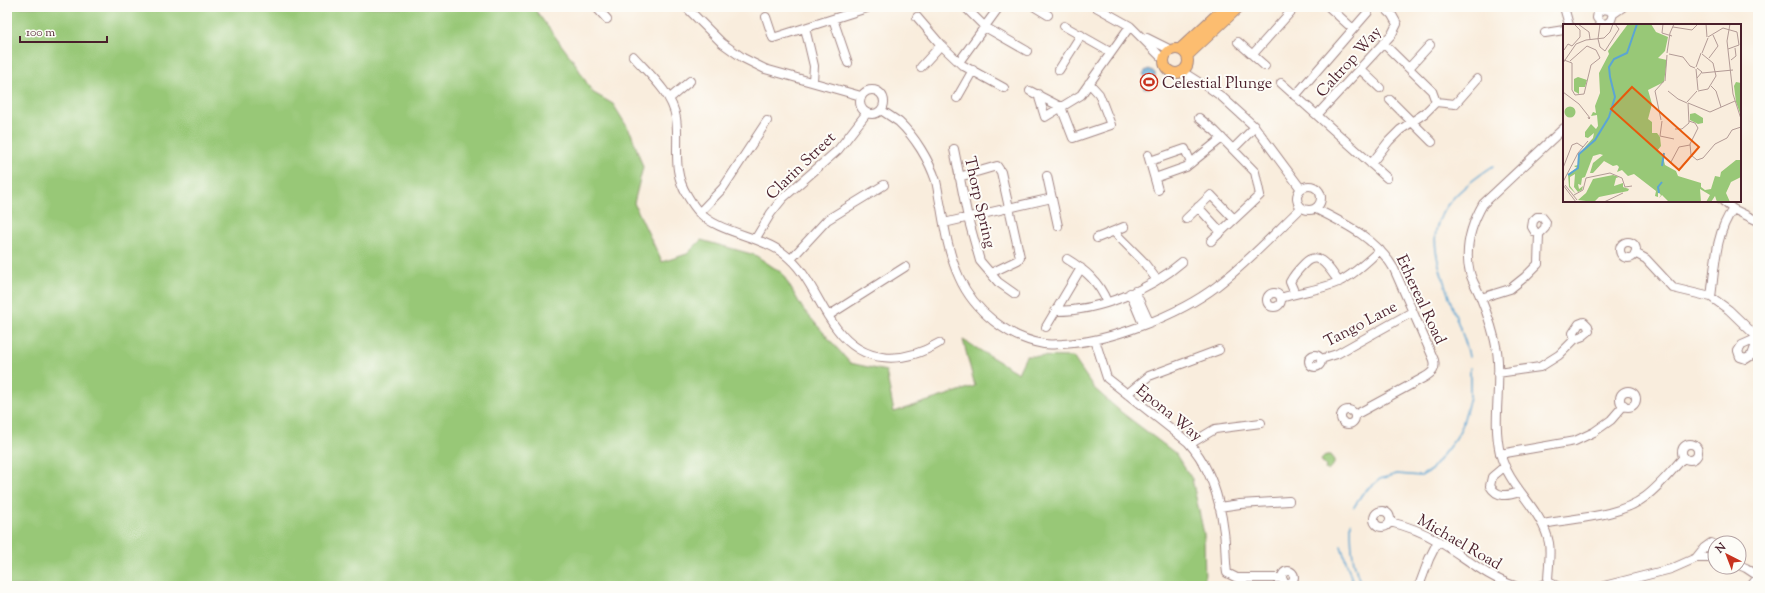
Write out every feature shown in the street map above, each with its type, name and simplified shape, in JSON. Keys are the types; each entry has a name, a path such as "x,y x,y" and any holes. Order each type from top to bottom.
{"main road":[{"path":"1179,52 1225,7"},
{"path":"1179,52 1188,62 1183,69 1175,72 1167,68 1164,60 1166,54 1179,52 1239,7"}],"street":[{"path":"596,7 607,19"},
{"path":"686,7 722,43 743,58 765,69 813,81 861,96"},
{"path":"965,7 985,27 1027,51"},
{"path":"959,62 998,7"},
{"path":"1035,7 1048,15"},
{"path":"1096,7 1130,26 1164,60"},
{"path":"1253,54 1295,7"},
{"name":"Caltrop Way","path":"1317,115 1392,34 1397,24 1384,7"},
{"path":"1564,7 1569,24"},
{"path":"1613,14 1623,7"},
{"path":"766,17 773,38 867,8"},
{"path":"1331,8 1354,29"},
{"path":"1295,96 1368,12"},
{"path":"917,17 941,45 966,68 973,70 1004,88"},
{"path":"833,19 848,64"},
{"path":"1064,26 1110,52"},
{"path":"1038,94 1046,117 1081,95 1110,52 1130,26"},
{"path":"805,28 814,66 813,81"},
{"path":"1545,33 1563,30"},
{"path":"1139,34 1179,52"},
{"path":"1059,70 1081,35"},
{"path":"1238,42 1265,66"},
{"path":"1383,43 1432,91 1436,102"},
{"path":"921,67 941,45"},
{"path":"1409,68 1430,45"},
{"path":"633,56 656,81 668,98 675,116 676,166 685,193 699,213 719,226 756,238 791,259 805,277 837,330 852,345 872,356 891,359 928,350 939,343"},
{"path":"1183,69 1200,83 1204,84 1222,97 1255,127 1300,189"},
{"path":"1360,69 1380,88"},
{"path":"957,98 973,70"},
{"path":"1436,102 1454,104 1477,79"},
{"path":"668,98 690,81"},
{"path":"1030,91 1061,107 1073,138 1110,125 1098,94 1089,83"},
{"path":"1281,83 1387,178"},
{"path":"871,89 882,95 884,102 881,110 874,114 866,114 860,108 859,104 863,92 871,89"},
{"path":"1390,100 1432,142"},
{"path":"1371,164 1389,141 1412,121 1425,113 1436,102"},
{"path":"881,110 898,122 912,138 926,159 936,181 948,246 959,278 972,300 986,314 1014,335 1045,345 1074,344 1095,340 1118,334 1171,313 1216,287 1243,264 1301,208"},
{"name":"Clarin Street","path":"756,238 771,213 783,198 838,150 866,114"},
{"path":"1199,118 1222,138 1255,172 1260,195 1211,242"},
{"path":"699,213 723,188 767,121"},
{"path":"1233,149 1255,127"},
{"path":"1548,582 1549,544 1543,524 1510,478 1500,454 1496,412 1498,373 1497,351 1490,322 1470,274 1468,251 1474,219 1483,204 1563,129"},
{"path":"1154,178 1186,167 1222,138"},
{"name":"Thorp Spring","path":"954,149 968,218 980,261 1006,289 1015,294"},
{"path":"1158,190 1149,158 1185,149 1191,163"},
{"path":"959,177 997,166 1001,172 1020,257 1018,260 991,273"},
{"path":"1047,176 1058,226"},
{"path":"791,259 827,220 884,185"},
{"path":"1307,186 1315,187 1320,192 1318,206 1308,211 1301,208 1296,199 1300,189 1307,186"},
{"path":"1186,219 1211,195 1234,219"},
{"path":"944,223 968,218 1009,206 1052,198"},
{"path":"1724,202 1733,209 1758,221"},
{"name":"Ethereal Road","path":"1318,206 1369,239 1387,256 1434,360 1435,366 1432,372 1355,415"},
{"path":"1198,207 1221,232"},
{"path":"1711,297 1719,239 1725,221 1733,209"},
{"path":"1097,238 1124,227"},
{"path":"1114,232 1142,260 1158,280"},
{"path":"1481,298 1510,289 1538,264 1539,234"},
{"path":"1281,298 1323,288 1339,282 1356,271 1380,250"},
{"path":"1636,253 1646,259 1673,288 1711,297 1729,310 1758,338"},
{"path":"1295,294 1290,282 1294,274 1309,259 1314,257 1322,261 1339,282"},
{"path":"1067,259 1081,268 1102,289 1107,302"},
{"path":"1056,311 1072,311 1107,302 1158,280 1182,262"},
{"path":"828,316 905,267"},
{"path":"1046,327 1081,268"},
{"path":"1132,292 1146,323"},
{"name":"Tango Lane","path":"1321,359 1337,354 1412,312"},
{"path":"1498,373 1540,366 1559,355 1575,339"},
{"name":"Epona Way","path":"1095,340 1107,378 1190,444 1197,452 1209,473 1217,493 1224,532 1227,573 1237,578 1282,578"},
{"path":"1127,394 1149,376 1219,350"},
{"path":"1500,454 1575,441 1594,432 1611,420 1624,405"},
{"path":"1190,444 1215,429 1261,423"},
{"path":"1543,524 1621,510 1634,504 1646,496 1684,457"},
{"path":"1505,466 1492,477 1490,486 1498,495 1504,496 1519,492"},
{"path":"1219,507 1289,500"},
{"name":"Michael Road","path":"1390,522 1410,527 1438,541 1498,583 1515,586"},
{"path":"1419,586 1429,559 1438,541"},
{"path":"1696,558 1707,546"},
{"path":"1604,586 1664,571 1696,558 1707,558"},
{"path":"1747,569 1758,577 1751,586"},
{"path":"1539,586 1548,582"},
{"path":"1548,582 1556,586"}],"green space":[{"path":"7,7 533,7 575,63 592,92 613,104 631,133 643,167 634,203 662,262 687,254 701,240 755,255 782,273 803,309 850,363 886,371 894,412 975,386 963,340 1018,373 1026,356 1073,357 1094,388 1121,412 1175,453 1192,479 1204,534 1205,586 7,586"},
{"path":"1326,455 1330,455 1334,460 1334,464 1328,471 1325,469 1326,467 1321,460"}],"water":[{"name":"Celestial Plunge","path":"1149,69 1155,73 1155,78 1150,88 1144,89 1143,85 1146,78 1143,74"}],"waterway":[{"path":"1469,357 1466,343 1440,270 1436,250 1436,233 1440,217 1451,201 1468,184 1493,166"},
{"path":"1354,507 1362,494 1380,479 1397,474 1421,476 1431,470 1456,438 1462,426 1470,397 1470,368"},
{"path":"1351,523 1353,555 1356,571 1362,586"},
{"path":"1341,546 1354,586"}],"place":[{"name":"Celestial Plunge","path":"1149,82"}]}
